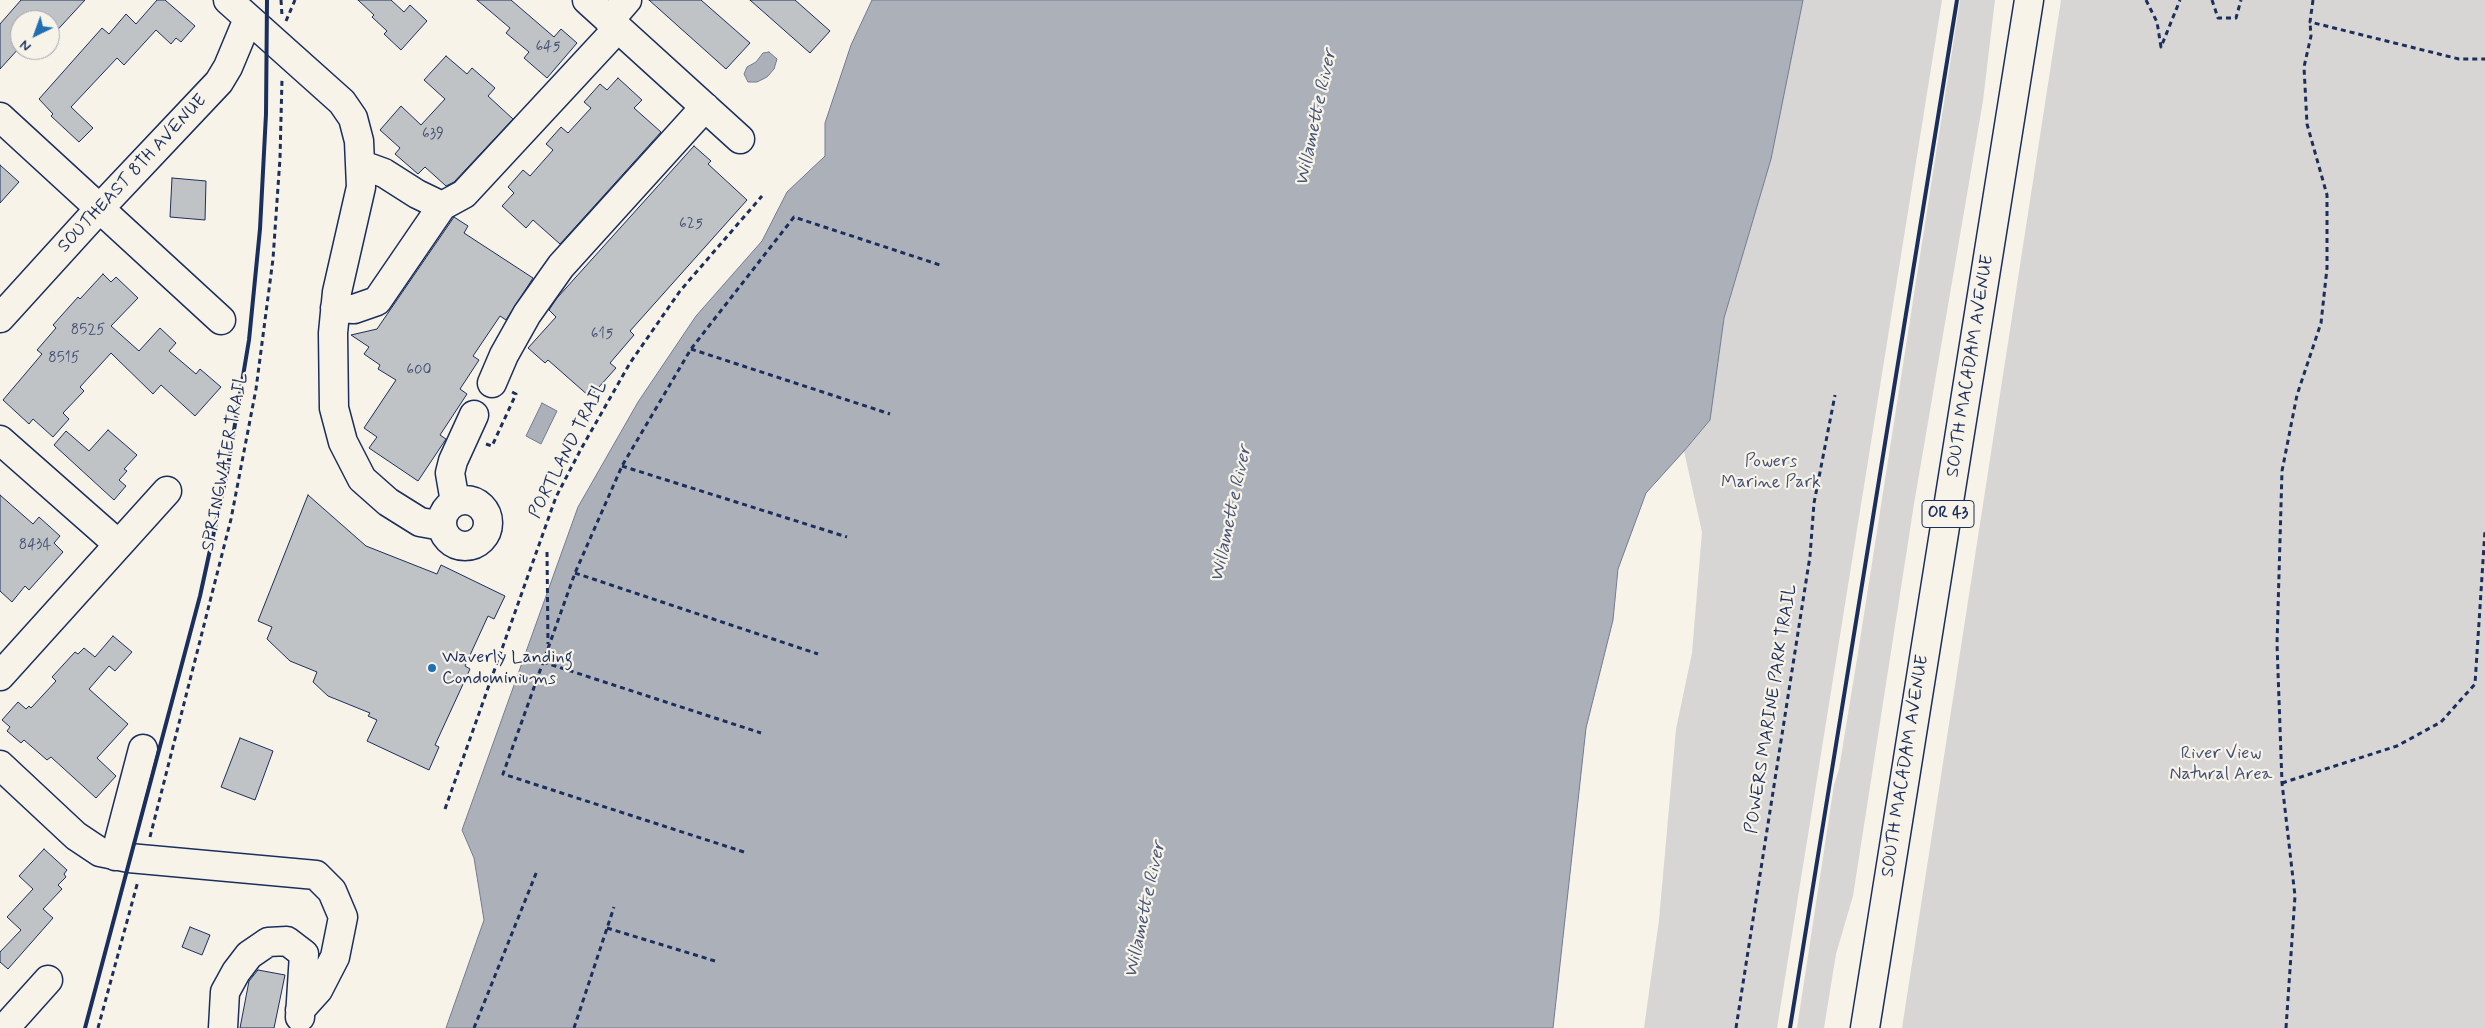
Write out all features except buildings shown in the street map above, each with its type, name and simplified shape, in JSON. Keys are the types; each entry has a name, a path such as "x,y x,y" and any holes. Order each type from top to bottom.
{"street":[{"path":"228,0 342,102 353,118 359,141 362,165 361,187 344,256 335,308 333,333 334,398 344,442 362,478 388,502 420,522 442,526"},
{"path":"587,0 740,139"},
{"path":"335,308 354,309 377,301 442,206 464,194 614,24 627,0"},
{"name":"SOUTH MACADAM AVENUE","path":"1865,1028 2029,0"},
{"name":"SOUTHEAST 8TH AVENUE","path":"0,318 100,208 219,82 228,67 248,19"},
{"path":"492,383 504,355 527,314 561,266 705,107"},
{"path":"0,117 221,320"},
{"path":"362,165 384,174 417,194 442,206"},
{"path":"455,502 450,473 474,415"},
{"path":"0,440 118,544"},
{"path":"0,676 168,491"},
{"path":"467,500 483,508 487,517 486,535 472,546 462,547 446,538 442,526 444,512 455,502 467,500"},
{"path":"115,856 143,749"},
{"path":"0,766 76,836 100,852 115,856 316,875 332,890 342,916 335,957 318,990 299,1019"},
{"path":"223,1028 225,992 236,972 249,955 268,942 287,941 304,954 299,1019"},
{"path":"5,1028 48,980"}],"path":[{"path":"281,0 282,13"},
{"path":"285,23 295,0"},
{"path":"2146,0 2157,22 2161,46 2180,0"},
{"path":"2212,0 2218,18 2236,18 2241,0"},
{"path":"2286,1028 2294,896 2282,783 2277,644 2282,472 2297,395 2321,323 2327,268 2327,195 2307,124 2304,67 2311,36 2310,22 2313,0"},
{"path":"2310,22 2459,59 2485,60"},
{"name":"SPRINGWATER TRAIL","path":"150,836 230,519 248,435 266,323 273,259 280,158 282,87"},
{"name":"PORTLAND TRAIL","path":"445,809 553,505 581,448 630,362 680,292 762,196"},
{"path":"744,852 503,774 575,573 622,466 691,350 794,218 942,266"},
{"path":"691,350 890,414"},
{"name":"POWERS MARINE PARK TRAIL","path":"1736,1028 1810,556 1814,503 1835,395"},
{"path":"622,466 847,537"},
{"path":"2282,783 2397,746 2441,722 2476,684 2485,530"},
{"path":"547,552 548,647"},
{"path":"575,573 818,654"},
{"path":"543,662 761,734"},
{"path":"474,1028 537,871"},
{"path":"98,1028 137,884"},
{"path":"574,1028 614,907"},
{"path":"607,928 715,961"}],"green space":[{"name":"Powers Marine Park","path":"1803,0 1942,0 1777,1028 1644,1028 1659,920 1676,729 1692,653 1702,532 1684,451 1710,420 1724,318 1771,159"},
{"path":"1960,0 1995,0 1983,101 1914,504 1853,896 1836,954 1824,1028 1797,1028 1834,785 1839,769 1857,659"},
{"name":"River View Natural Area","path":"2061,0 2485,0 2485,1028 1902,1028"}],"water":[{"name":"Willamette River","path":"872,0 1803,0 1771,159 1724,318 1710,420 1646,493 1618,569 1613,620 1586,728 1553,1028 446,1028 484,920 474,858 462,830 578,507 638,402 696,316 762,241 787,192 825,156 825,123 851,45"},
{"path":"769,52 777,59 774,69 767,77 757,82 748,82 744,74 747,67 756,62 763,53"},
{"path":"542,403 557,411 541,444 526,436"}],"railway":[{"path":"85,1028 200,596 227,472 249,340 260,229 266,114 267,0"},
{"path":"1790,1028 1957,0"}],"place":[{"name":"Waverly Landing Condominiums","path":"432,668"}]}
